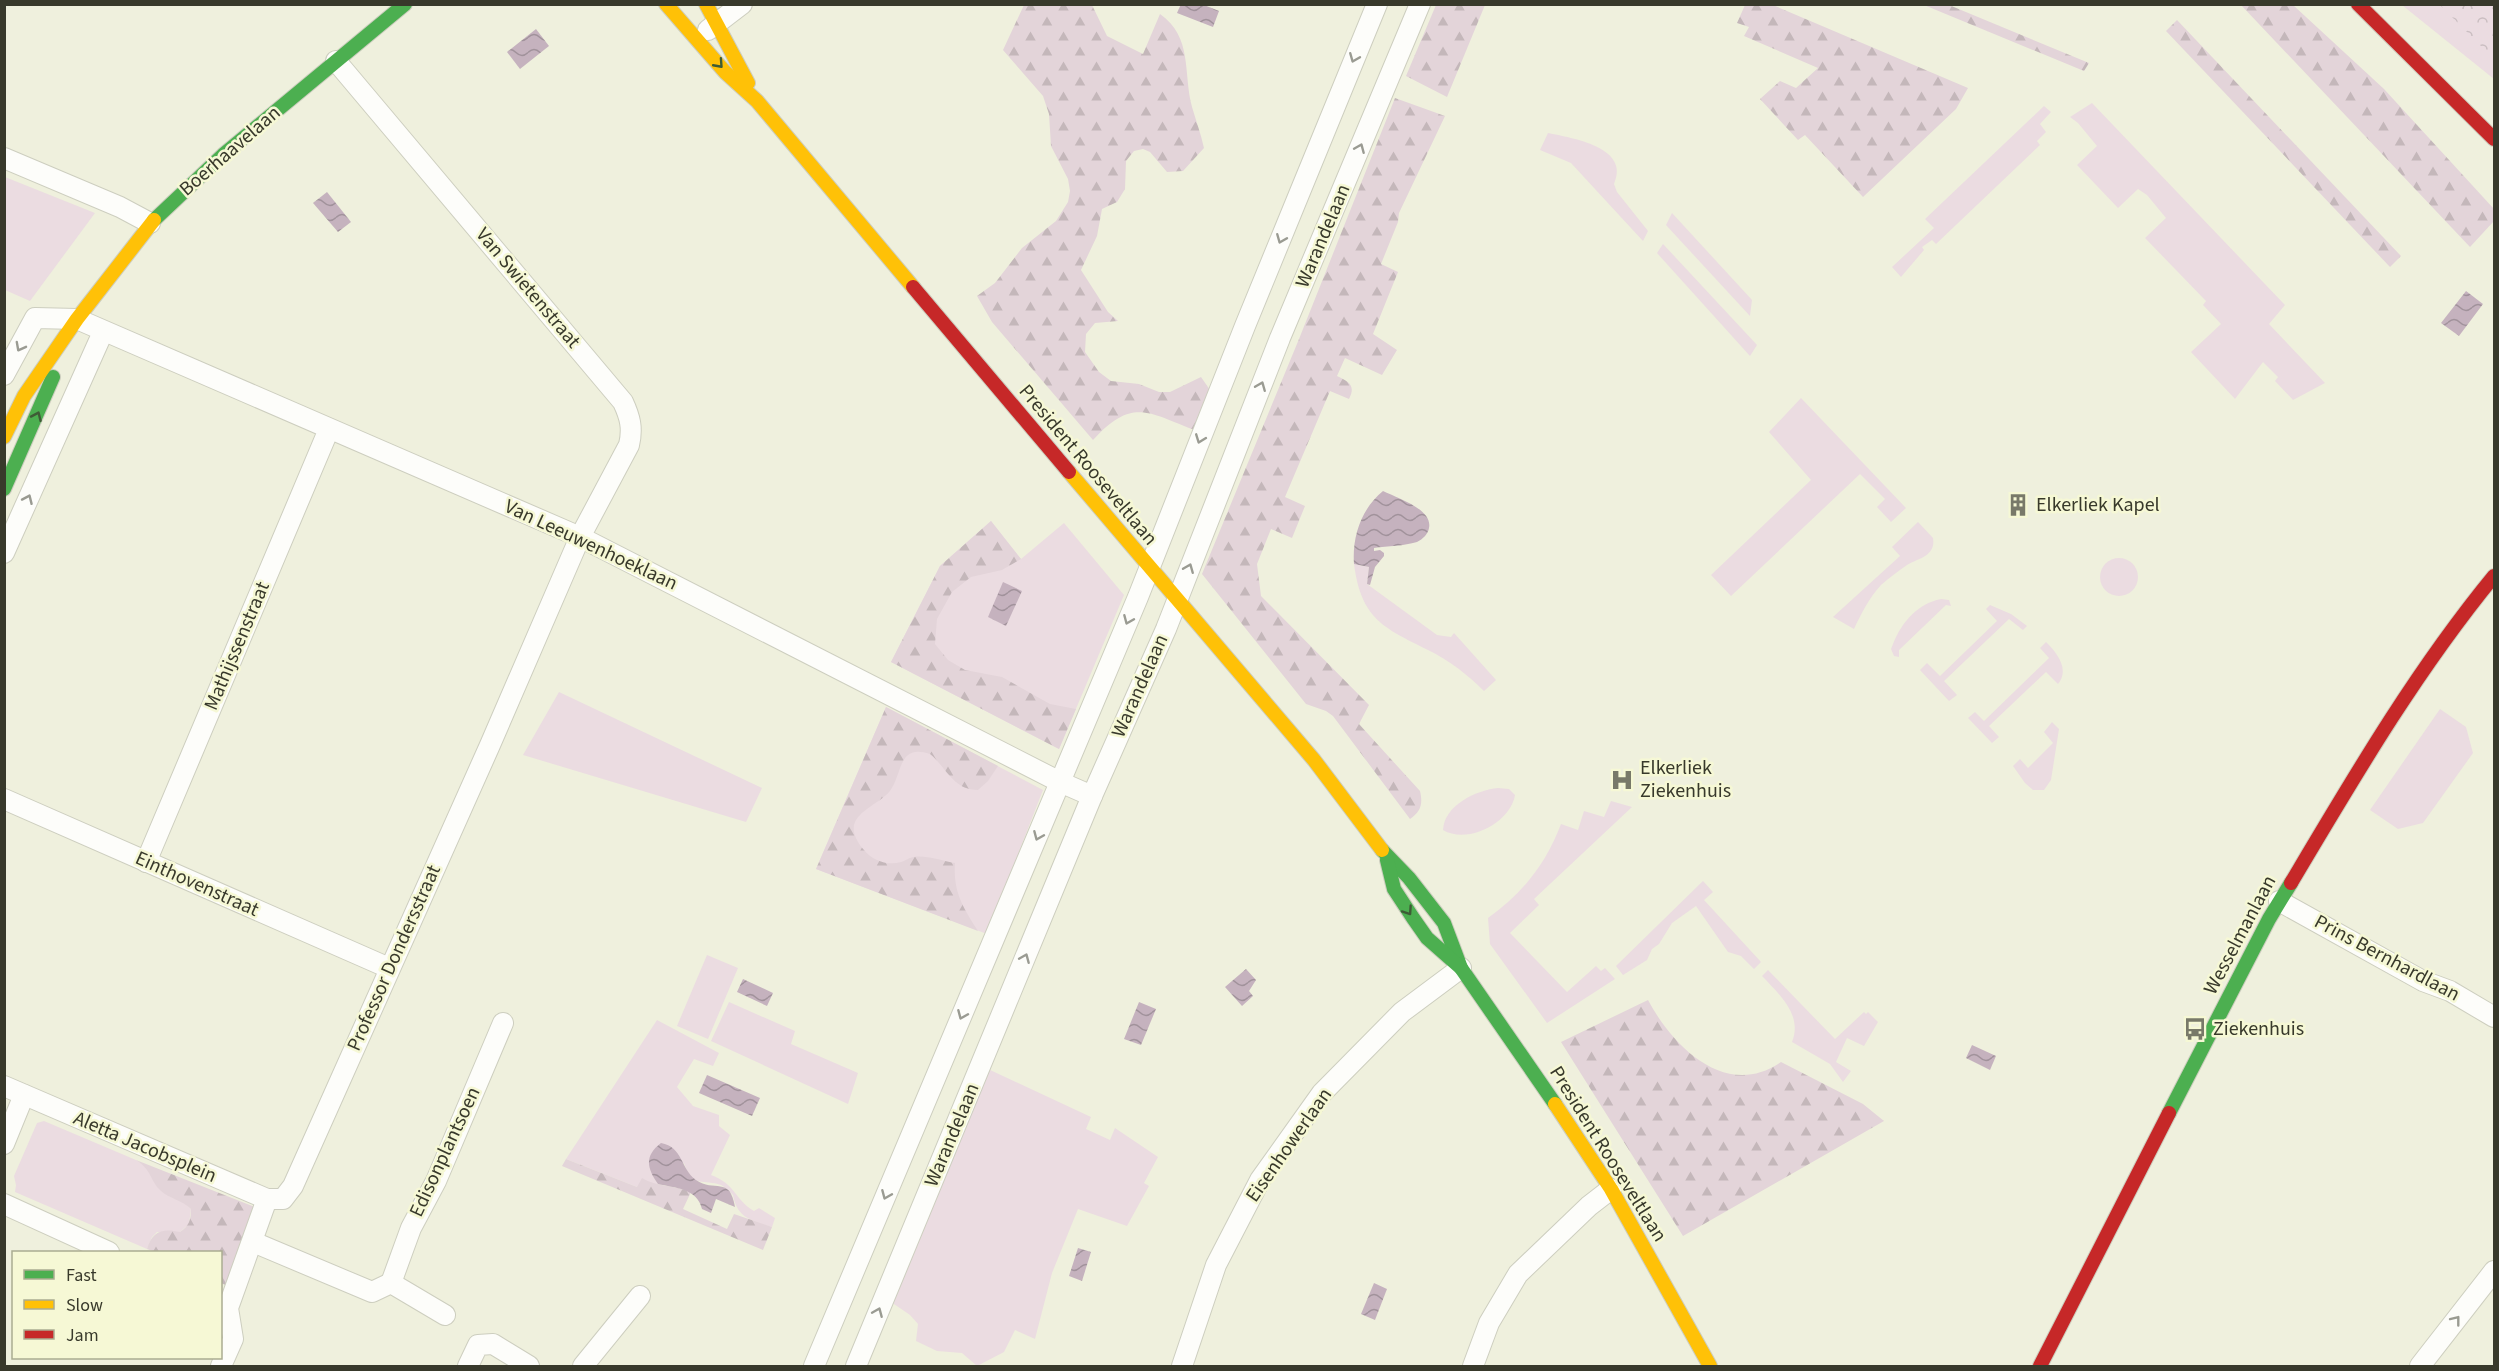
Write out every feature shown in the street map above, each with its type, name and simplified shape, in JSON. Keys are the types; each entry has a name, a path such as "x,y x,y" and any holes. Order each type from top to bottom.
{"street":[{"name":"Boerhaavelaan","path":"4,437 24,396 77,320 150,223 223,155 405,4"},
{"name":"President Rooseveltlaan","path":"666,4 725,72 757,101 1177,601 1314,760 1386,858 1409,878 1444,923 1461,968"},
{"name":"President Rooseveltlaan","path":"706,4 738,60 757,101"},
{"path":"697,40 742,4"},
{"name":"Warandelaan","path":"814,1366 1150,568 1245,326 1377,4"},
{"name":"Warandelaan","path":"856,1366 1092,796 1177,601 1280,338 1420,4"},
{"path":"2358,4 2494,139"},
{"name":"Van Swietenstraat","path":"336,61 623,402 630,417 632,431 629,445 580,537"},
{"path":"4,158 120,207 150,223"},
{"path":"4,375 35,318 77,320"},
{"name":"Boerhaavelaan","path":"4,489 77,320"},
{"name":"Van Leeuwenhoeklaan","path":"77,320 580,537 1060,782 1092,796"},
{"path":"4,553 103,332"},
{"name":"Mathijssenstraat","path":"146,862 328,429"},
{"name":"Professor Dondersstraat","path":"267,1198 283,1199 293,1186 490,745 580,537"},
{"name":"Wesselmanlaan","path":"2040,1366 2279,901 2384,726 2466,610 2494,576"},
{"name":"Einthovenstraat","path":"4,799 389,968"},
{"name":"President Rooseveltlaan","path":"1386,858 1394,889 1427,938 1461,968 1611,1189 1710,1366"},
{"name":"Prins Bernhardlaan","path":"2279,901 2423,981 2450,991 2494,1017"},
{"name":"Eisenhowerlaan","path":"1182,1366 1216,1265 1260,1180 1322,1093 1402,1012 1461,968"},
{"name":"Edisonplantsoen","path":"391,1283 411,1227 436,1182 503,1023"},
{"name":"Aletta Jacobsplein","path":"4,1086 267,1198"},
{"path":"4,1144 24,1095"},
{"path":"1473,1366 1489,1323 1518,1274 1589,1206 1611,1189"},
{"path":"221,1366 233,1339 224,1306 253,1242 267,1198"},
{"path":"4,1204 107,1251"},
{"path":"253,1242 372,1293 391,1283 445,1315"},
{"path":"2420,1366 2494,1271"},
{"path":"583,1366 640,1296"},
{"path":"468,1366 478,1345 493,1344 528,1366"}],"green space":[{"path":"1024,5 1092,5 1107,36 1143,54 1160,14 1178,33 1185,56 1189,94 1204,148 1183,171 1167,172 1150,152 1143,149 1134,151 1126,161 1125,189 1117,202 1102,209 1097,236 1081,270 1108,312 1118,321 1095,323 1086,334 1085,352 1099,372 1111,381 1139,384 1159,392 1170,392 1201,377 1210,390 1197,431 1154,414 1142,412 1131,413 1119,418 1093,440 992,322 977,296 995,283 1022,248 1056,221 1068,202 1070,191 1068,179 1051,146 1049,114 1043,96 1003,50"},
{"path":"1436,5 1485,5 1447,97 1406,76"},
{"path":"1745,5 1773,5 1968,88 1956,109 1863,197 1805,135 1798,140 1760,99 1780,81 1796,88 1818,68 1744,36 1749,27 1737,23"},
{"path":"1924,5 1949,5 2089,63 2084,71"},
{"path":"2241,5 2293,5 2384,89 2494,209 2494,221 2470,247"},
{"path":"2402,5 2456,5 2494,43 2494,79"},
{"path":"2440,5 2494,5 2494,59"},
{"path":"2177,20 2401,256 2390,267 2166,31"},
{"path":"1395,98 1445,116 1399,213 1398,222 1381,264 1398,272 1373,334 1397,350 1382,375 1345,358 1337,376 1350,384 1352,390 1349,399 1330,391 1285,497 1305,506 1292,538 1271,529 1257,564 1261,596 1369,705 1359,724 1420,791 1420,807 1410,819 1333,716 1306,704 1202,574"},
{"path":"2092,103 2285,305 2269,324 2325,383 2293,400 2275,381 2278,377 2263,362 2235,399 2191,352 2221,324 2203,305 2206,301 2145,238 2166,218 2147,195 2138,189 2118,208 2077,165 2097,146 2070,117"},
{"path":"2044,106 2051,112 2040,124 2046,132 2037,141 2040,145 1936,244 1932,240 1922,247 1924,250 1901,277 1892,267 1934,228 1925,219"},
{"path":"1548,133 1596,146 1607,153 1614,161 1617,171 1614,184 1617,192 1648,231 1643,241 1571,163 1540,150"},
{"path":"5,177 95,213 30,301 5,290"},
{"path":"1672,213 1752,300 1750,316 1666,225"},
{"path":"1663,244 1757,345 1750,356 1657,253"},
{"path":"1801,398 1906,508 1891,522 1877,507 1885,499 1860,474 1731,596 1711,575 1811,480 1769,432"},
{"path":"991,521 1021,559 1064,523 1124,595 1059,749 891,662 940,566"},
{"path":"991,521 1021,559 1002,570 971,577 952,592 937,619 935,644 948,660 965,670 1002,677 1050,704 1076,709 1059,749 891,662 940,566"},
{"path":"1918,522 1933,538 1932,549 1929,553 1907,565 1881,585 1862,612 1854,629 1833,617 1900,556 1892,547"},
{"path":"2119,558 2132,564 2138,577 2132,590 2119,596 2106,590 2100,577 2106,564"},
{"path":"1354,564 1369,567 1367,584 1437,635 1451,637 1454,633 1496,680 1484,691 1451,663 1387,628 1369,610 1362,598"},
{"path":"1941,599 1949,600 1951,606 1946,605 1899,650 1899,657 1894,656 1891,649 1906,621 1925,605"},
{"path":"1990,605 2011,614 2027,626 2023,630 2009,619 1944,681 1957,695 1949,701 1920,670 1927,663 1940,676 1997,621 1986,609"},
{"path":"2046,642 2061,662 2063,673 2058,684 2046,672 1989,726 1999,737 1992,743 1968,718 1975,712 1984,721 2049,658 2040,648"},
{"path":"559,692 762,788 746,822 523,755"},
{"path":"886,707 1043,790 987,934 816,869"},
{"path":"886,707 998,766 988,781 978,790 969,789 956,782 930,754 912,753 903,762 890,791 861,814 854,829 856,838 864,850 881,862 896,863 912,857 929,857 955,863 957,891 978,931 816,869"},
{"path":"2440,709 2466,727 2473,753 2423,823 2398,829 2370,810"},
{"path":"2052,722 2059,729 2051,780 2044,790 2033,790 2013,766 2020,759 2028,768 2053,743 2044,732"},
{"path":"1498,788 1509,789 1515,795 1506,814 1497,822 1476,833 1464,835 1443,830 1449,813 1455,806 1481,792"},
{"path":"1611,801 1632,807 1534,899 1539,905 1510,933 1567,992 1596,966 1601,971 1605,968 1615,979 1547,1023 1490,944 1488,918 1512,899 1532,877 1548,852 1561,824 1578,830 1584,811 1604,817"},
{"path":"1703,881 1713,892 1704,900 1761,962 1754,969 1741,956 1728,952 1696,906 1672,923 1659,944 1652,949 1647,960 1623,975 1616,966"},
{"path":"707,955 738,968 708,1039 677,1026"},
{"path":"1768,970 1835,1039 1864,1012 1866,1014 1868,1012 1878,1022 1864,1046 1847,1038 1836,1062 1851,1071 1843,1082 1830,1064 1792,1042 1795,1032 1792,1014 1782,998 1762,976"},
{"path":"1648,1000 1672,1035 1703,1063 1721,1071 1741,1075 1761,1072 1781,1062 1863,1104 1884,1121 1683,1236 1561,1042"},
{"path":"729,1002 795,1031 791,1044 858,1073 848,1104 711,1041"},
{"path":"657,1020 719,1053 713,1066 694,1059 677,1087 693,1106 719,1115 719,1126 730,1135 711,1175 730,1187 742,1202 754,1211 759,1208 775,1218 772,1227 746,1217 738,1209 733,1195 721,1185 695,1179 687,1171 684,1163 653,1176 658,1184 637,1187 566,1159"},
{"path":"988,1069 1091,1117 1086,1129 1110,1140 1115,1128 1158,1157 1144,1183 1149,1186 1127,1226 1078,1209 1052,1273 1035,1339 1015,1330 1004,1352 977,1366 962,1353 937,1351 916,1341 918,1324 910,1315 891,1302"},
{"path":"44,1121 136,1160 145,1166 169,1196 185,1203 191,1209 189,1224 180,1232 157,1232 147,1249 15,1192 14,1176 37,1123"},
{"path":"566,1159 637,1187 642,1178 691,1192 683,1209 727,1229 734,1214 772,1227 763,1250 562,1166"},
{"path":"136,1160 260,1209 230,1287 222,1283 222,1251 152,1251 147,1249 152,1238 159,1232 183,1230 189,1222 191,1209 161,1191"}],"water":[{"path":"1181,4 1204,5 1219,11 1213,27 1177,13"},
{"path":"536,29 549,46 520,69 507,52"},
{"path":"327,192 351,222 338,232 313,203"},
{"path":"2466,291 2483,304 2459,336 2441,323"},
{"path":"1383,491 1420,510 1429,521 1429,528 1425,536 1417,542 1374,548 1374,551 1380,550 1384,553 1384,556 1375,567 1370,585 1367,584 1369,567 1354,564 1356,534 1369,506"},
{"path":"1003,582 1022,591 1006,626 988,617"},
{"path":"1246,969 1256,980 1249,991 1253,996 1242,1006 1225,987"},
{"path":"743,979 773,993 767,1006 737,992"},
{"path":"1139,1002 1156,1009 1141,1045 1124,1039"},
{"path":"1972,1045 1996,1056 1990,1070 1966,1058"},
{"path":"707,1075 760,1098 752,1116 699,1093"},
{"path":"661,1143 668,1145 678,1153 687,1170 696,1180 703,1184 720,1186 729,1191 735,1207 716,1199 711,1213 702,1209 690,1193 658,1184 651,1173 649,1162 652,1153"},
{"path":"1078,1248 1091,1252 1082,1281 1069,1276"},
{"path":"1374,1283 1387,1289 1375,1320 1361,1314"}],"traffic: fast":[{"path":"154,220 223,155 405,4"},
{"path":"4,489 53,377"},
{"path":"1382,850 1409,878 1444,923 1461,968"},
{"path":"1387,860 1394,889 1413,918 1427,938 1461,968 1555,1104"},
{"path":"2169,1113 2269,919 2291,883"}],"traffic: slow":[{"path":"666,4 725,72 757,101 913,287"},
{"path":"706,4 748,83"},
{"path":"4,437 24,396 77,319 154,220"},
{"path":"1069,472 1314,760 1382,850"},
{"path":"1555,1104 1611,1189 1710,1366"}],"traffic: jam":[{"path":"2358,4 2494,139"},
{"path":"913,287 1069,472"},
{"path":"2291,883 2362,764 2412,687 2465,612 2494,576"},
{"path":"2040,1366 2169,1113"}],"place":[{"name":"Elkerliek Kapel","path":"2018,505"},
{"name":"Elkerliek Ziekenhuis","path":"1622,780"},
{"name":"Ziekenhuis","path":"2195,1029"}]}
